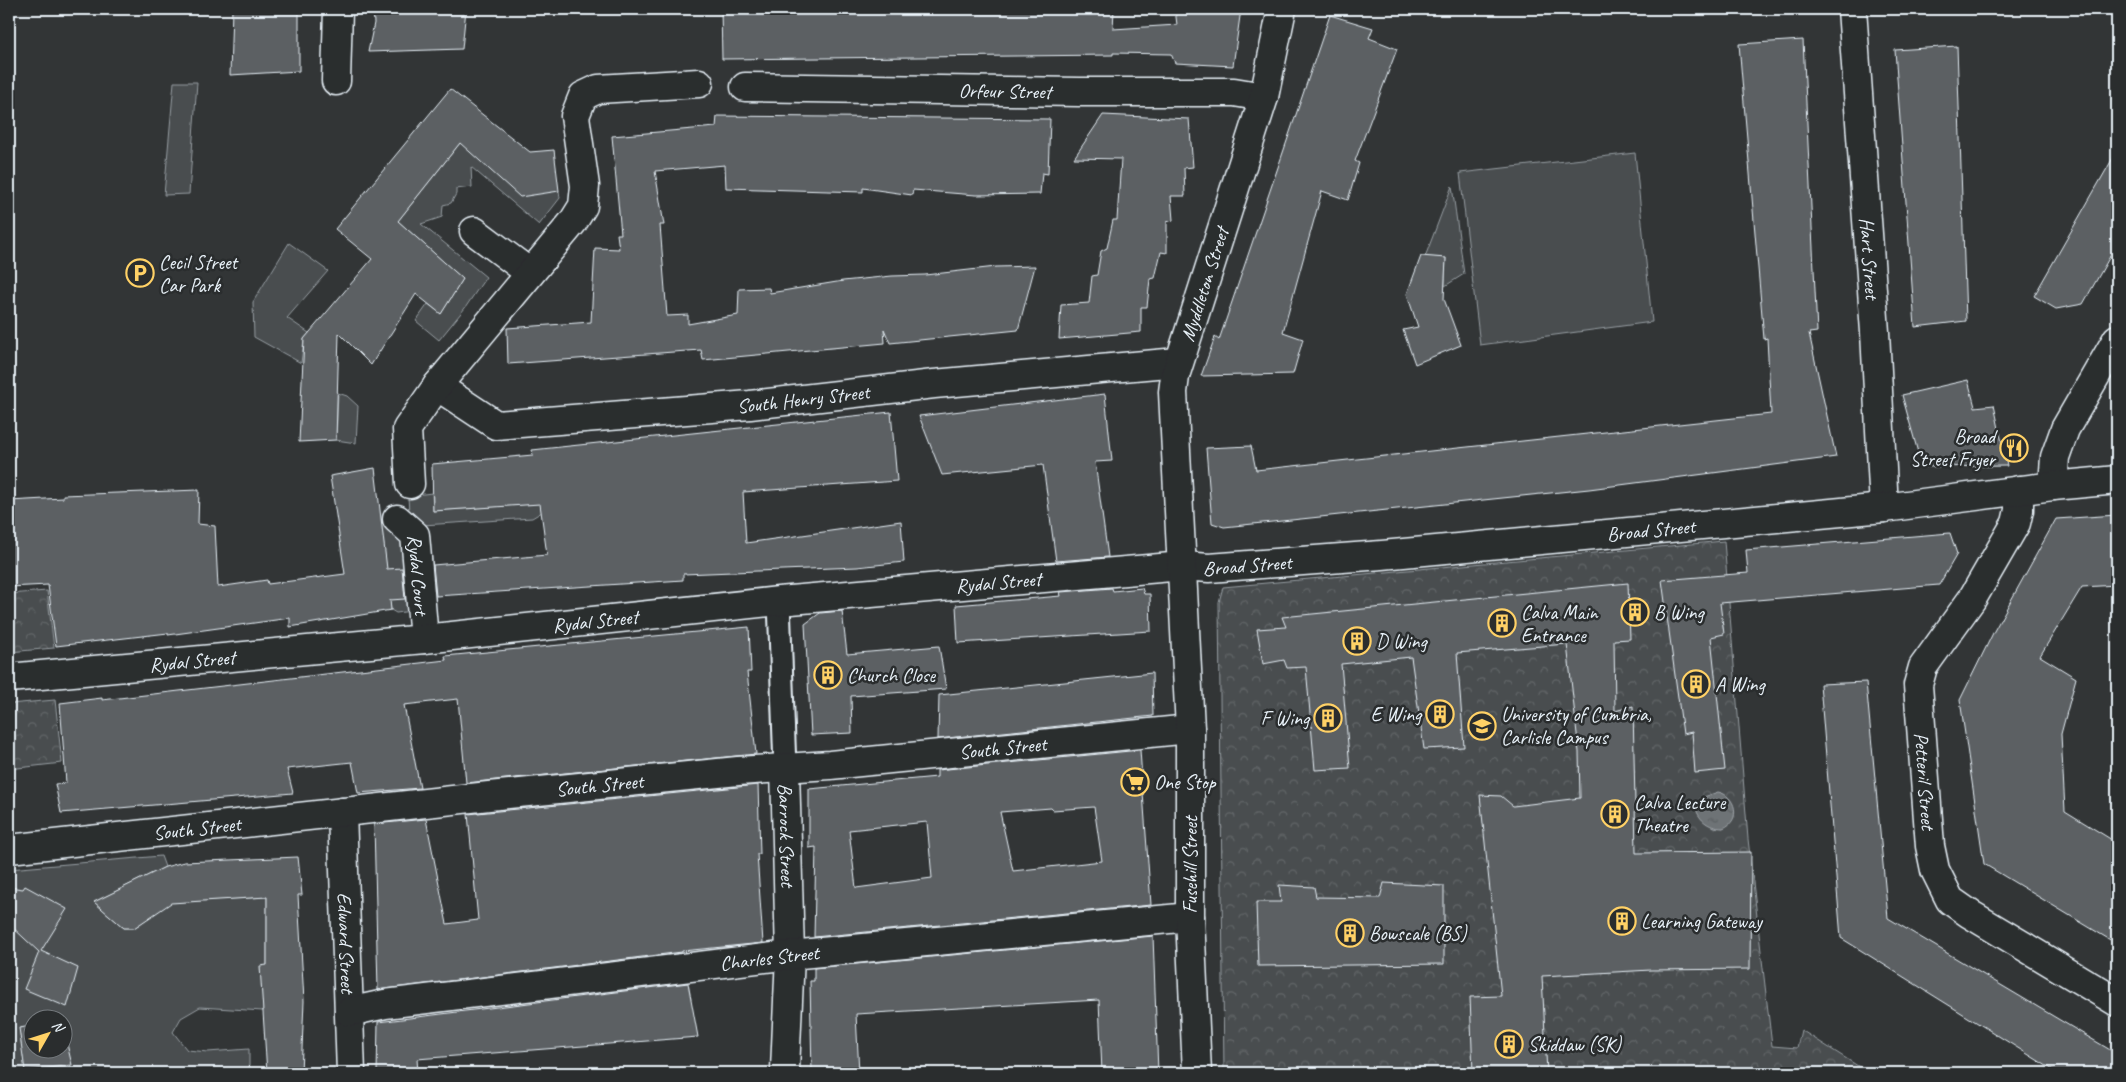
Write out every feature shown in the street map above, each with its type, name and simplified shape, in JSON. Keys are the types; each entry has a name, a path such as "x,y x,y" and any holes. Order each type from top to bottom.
{"street":[{"path":"336,82 338,9"},
{"name":"Myddleton Street","path":"1183,566 1173,392 1178,362 1264,97 1282,9"},
{"name":"Hart Street","path":"1852,9 1875,332 1884,508"},
{"path":"410,484 407,429 437,386 573,222 583,206 585,186 574,116 583,96 598,88 699,83"},
{"name":"Orfeur Street","path":"744,88 1234,92 1264,97"},
{"path":"474,231 530,273"},
{"path":"2053,486 2054,457 2065,429 2117,339"},
{"name":"South Henry Street","path":"437,386 496,425 750,405 934,384 1178,362"},
{"name":"Broad Street","path":"1183,566 1210,568 1382,555 1884,508 2019,490 2117,480"},
{"name":"Petteril Street","path":"2019,490 2019,510 2016,523 1972,599 1922,667 1918,685 1930,846 1935,870 1950,900 1970,914 2117,1002"},
{"name":"Rydal Court","path":"398,519 415,535 424,639"},
{"name":"Rydal Street","path":"9,678 424,639 779,601 1183,566"},
{"name":"Fusehill Street","path":"1183,566 1190,728 1190,918 1197,1073"},
{"name":"Barrock Street","path":"779,601 790,955 785,1070"},
{"name":"South Street","path":"9,849 728,772 785,769 1190,728"},
{"name":"Edward Street","path":"342,812 350,1073"},
{"name":"Charles Street","path":"349,1012 385,1004 790,955 1190,918"}],"green space":[{"path":"174,82 197,82 189,194 164,195"},
{"path":"460,143 559,191 560,198 539,225 471,167 472,187 456,189 456,194 451,203 443,205 442,217 421,224 486,277 465,308 439,340 416,321 428,304 441,314 463,279 398,221"},
{"path":"1635,153 1652,322 1480,345 1460,173"},
{"path":"1452,186 1464,274 1445,286 1446,258 1425,257"},
{"path":"289,243 328,271 287,318 309,333 304,339 301,363 254,337 253,302"},
{"path":"338,393 347,396 358,406 356,443 336,440"},
{"path":"432,493 433,511 531,504 539,499 542,512 532,518 423,525 409,513 408,496"},
{"path":"397,517 420,610 396,613 391,610 381,520"},
{"name":"University of Cumbria, Carlisle Campus","path":"1724,541 1748,839 1772,1046 1797,1048 1801,1030 1869,1073 1224,1073 1219,602 1223,587"},
{"path":"47,591 54,648 9,652 9,594"},
{"path":"55,700 62,763 9,769 9,704"},
{"path":"161,856 165,867 94,902 124,928 134,928 161,909 153,903 267,897 267,965 263,1011 200,1007 181,1018 173,1032 187,1050 208,1052 249,1049 249,1073 9,1073 9,869"}],"water":[{"path":"1718,792 1724,794 1733,803 1735,814 1729,825 1723,828 1718,828 1704,822 1698,814 1695,804 1701,798"}],"building":[{"path":"232,9 299,9 299,71 230,75"},
{"path":"373,9 466,9 462,49 368,52 374,23"},
{"path":"721,9 1114,9 1113,29 1177,25 1175,9 1241,9 1233,66 1175,63 1171,54 1113,53 1113,55 722,59"},
{"path":"1330,15 1373,28 1369,38 1397,49 1355,161 1359,163 1348,200 1322,191 1283,332 1303,339 1293,374 1201,376 1215,337 1219,340"},
{"path":"1803,40 1817,332 1809,333 1836,457 1589,489 1224,527 1212,523 1206,448 1251,446 1256,470 1771,414 1767,338 1764,339 1739,44"},
{"path":"1957,46 1966,321 1915,327 1895,50"},
{"path":"450,89 530,152 554,150 559,191 520,197 460,143 398,221 463,279 441,314 416,294 371,365 339,333 336,440 299,442 304,339 372,259 335,229"},
{"path":"1103,115 1189,119 1193,167 1184,168 1185,196 1171,196 1173,220 1167,222 1167,253 1161,252 1155,278 1150,279 1147,307 1141,307 1141,332 1059,339 1061,305 1089,303 1092,276 1097,275 1101,251 1107,248 1113,220 1117,220 1121,159 1074,158"},
{"path":"717,116 1050,119 1048,174 1042,173 1040,194 976,195 913,190 912,195 863,188 863,192 726,188 725,165 655,171 664,225 660,225 667,316 688,315 688,324 738,315 739,289 769,288 770,293 843,281 892,276 925,275 996,267 1035,266 1018,330 890,343 884,329 885,343 703,360 701,350 508,364 507,328 591,322 595,248 619,249 617,234 621,234 612,136 716,127"},
{"path":"2117,151 2117,244 2083,304 2056,309 2034,296"},
{"path":"1421,256 1446,258 1444,299 1461,345 1415,364 1403,330 1418,327 1407,294"},
{"path":"1968,380 1975,407 1994,405 2007,466 1922,467 1902,395"},
{"path":"1105,394 1112,461 1095,462 1108,557 1056,561 1043,465 942,475 919,416"},
{"path":"891,412 897,481 743,492 746,543 901,521 904,562 857,567 683,574 683,580 436,596 433,565 547,555 540,504 433,511 432,464 533,455 532,450"},
{"path":"375,468 387,569 402,568 405,599 390,600 391,610 290,627 290,618 168,635 168,633 56,646 48,585 9,587 9,501 63,498 63,495 199,490 198,524 215,526 218,587 267,580 268,584 345,574 330,476"},
{"path":"2117,515 2117,585 2082,587 2040,656 2076,678 2061,734 2065,811 2117,843 2117,944 1984,864 1960,700 1994,631 2056,519"},
{"path":"1950,533 1957,554 1939,585 1720,603 1724,634 1711,637 1725,770 1695,773 1692,732 1683,734 1662,580 1748,573 1746,550"},
{"path":"1628,583 1630,639 1614,640 1615,711 1633,706 1636,853 1751,852 1750,969 1651,970 1542,976 1547,1073 1473,1073 1470,997 1501,996 1480,795 1501,796 1513,806 1580,798 1579,752 1567,644 1457,653 1464,747 1424,749 1411,657 1341,664 1350,768 1315,770 1306,667 1287,668 1284,660 1263,664 1257,629 1286,627 1282,617"},
{"path":"1112,588 1113,591 1142,588 1144,594 1150,594 1151,631 958,643 956,605 1061,596 1060,592"},
{"path":"842,611 847,654 939,646 946,689 851,696 852,733 811,735 805,624 820,613"},
{"path":"749,627 751,672 747,672 756,754 466,783 458,699 404,705 420,788 358,793 352,762 287,769 293,793 61,813 55,784 66,783 60,703 102,698 102,700 446,660 445,656"},
{"path":"1152,673 1153,716 938,739 939,695"},
{"path":"1866,682 1888,918 2117,1054 2117,1073 2058,1073 1841,938 1820,684"},
{"path":"1140,750 1151,905 814,937 816,847 809,848 809,789 937,777 937,770","holes":["1094,807 1102,861 1013,871 1000,812","927,822 932,878 856,888 849,830"]},
{"path":"758,785 760,854 757,854 763,943 682,951 378,990 374,824 426,819 447,924 478,920 468,814"},
{"path":"298,857 302,895 298,895 304,1001 301,1073 267,1073 260,966 267,965 267,897 171,903 134,928 124,928 94,902 165,867 184,862"},
{"name":"Bowscale (BS)","path":"1384,883 1444,886 1444,964 1258,966 1256,902 1281,902 1279,885 1314,887 1316,897 1380,898"},
{"path":"25,886 67,909 41,951 78,968 67,1007 24,989 39,952 9,924 9,887 23,889"},
{"path":"1153,936 1158,1073 1102,1073 1099,1000 856,1014 859,1073 812,1073 810,981 814,981 814,968"},
{"path":"688,983 698,1037 417,1059 418,1073 377,1073 378,1022"},
{"path":"19,1028 22,1028 22,1050"},
{"path":"23,1060 71,1060 72,1065 25,1071"}],"place":[{"name":"Cecil Street Car Park","path":"140,273"},
{"name":"Broad Street Fryer","path":"2014,448"},
{"name":"B Wing","path":"1635,612"},
{"name":"Calva Main Entrance","path":"1502,623"},
{"name":"D Wing","path":"1357,641"},
{"name":"Church Close","path":"828,675"},
{"name":"A Wing","path":"1696,684"},
{"name":"E Wing","path":"1440,714"},
{"name":"F Wing","path":"1328,718"},
{"name":"University of Cumbria, Carlisle Campus","path":"1482,726"},
{"name":"One Stop","path":"1135,782"},
{"name":"Calva Lecture Theatre","path":"1615,814"},
{"name":"Learning Gateway","path":"1622,921"},
{"name":"Bowscale (BS)","path":"1350,933"},
{"name":"Skiddaw (SK)","path":"1509,1044"}]}
